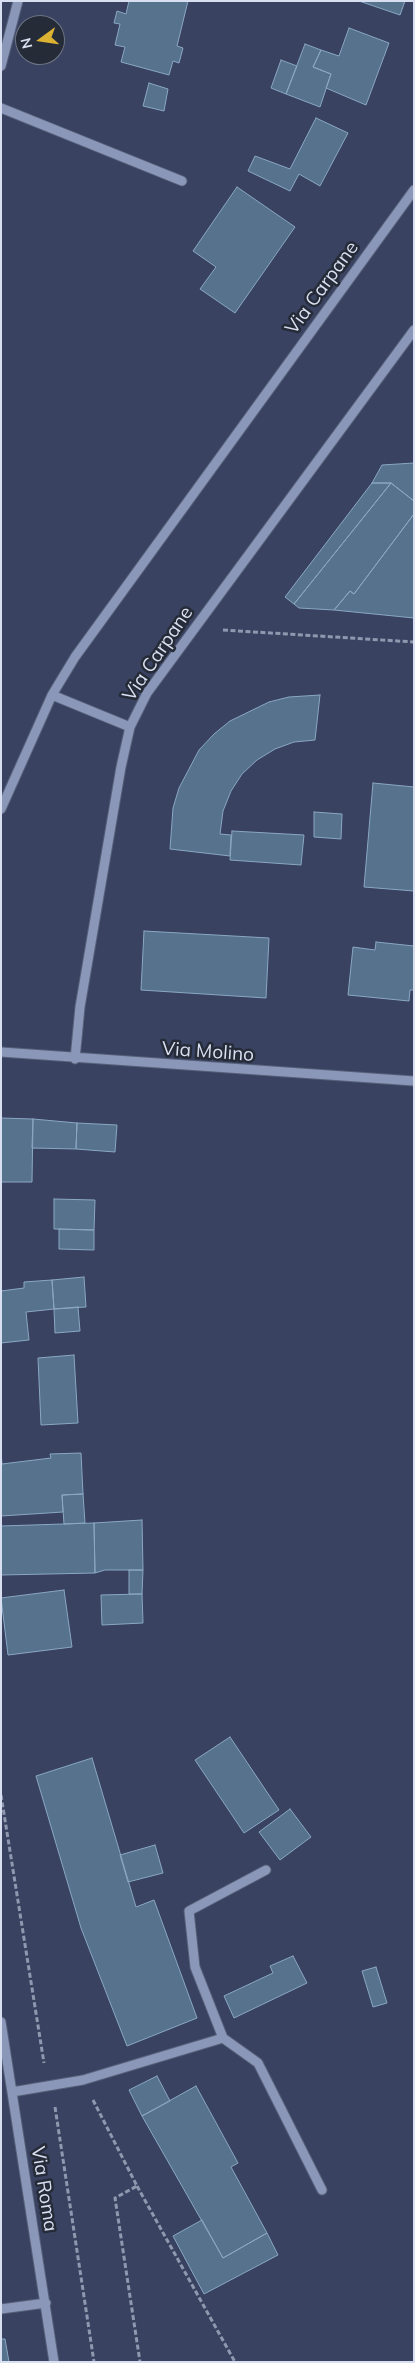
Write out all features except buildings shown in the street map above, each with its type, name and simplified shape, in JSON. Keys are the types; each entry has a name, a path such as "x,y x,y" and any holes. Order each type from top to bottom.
{"street":[{"path":"1,66 18,1"},
{"path":"1,108 182,181"},
{"name":"Via Carpane","path":"1,809 52,695 103,617 414,190"},
{"name":"Via Carpane","path":"75,1059 80,1008 121,767 130,727 147,693 414,330"},
{"path":"52,695 130,727"},
{"name":"Via Molino","path":"1,1052 75,1059 414,1081"},
{"path":"266,1870 189,1911 195,1967 223,2038 258,2063 322,2190"},
{"name":"Via Roma","path":"1,2022 54,2362"},
{"path":"12,2092 82,2080 223,2038"},
{"path":"1,2309 46,2302"}],"path":[{"path":"218,629 385,642 414,642"},
{"path":"1,1795 47,2087 55,2106 94,2362"},
{"path":"82,2080 137,2186 235,2362"},
{"path":"137,2186 115,2198 140,2362"}]}
